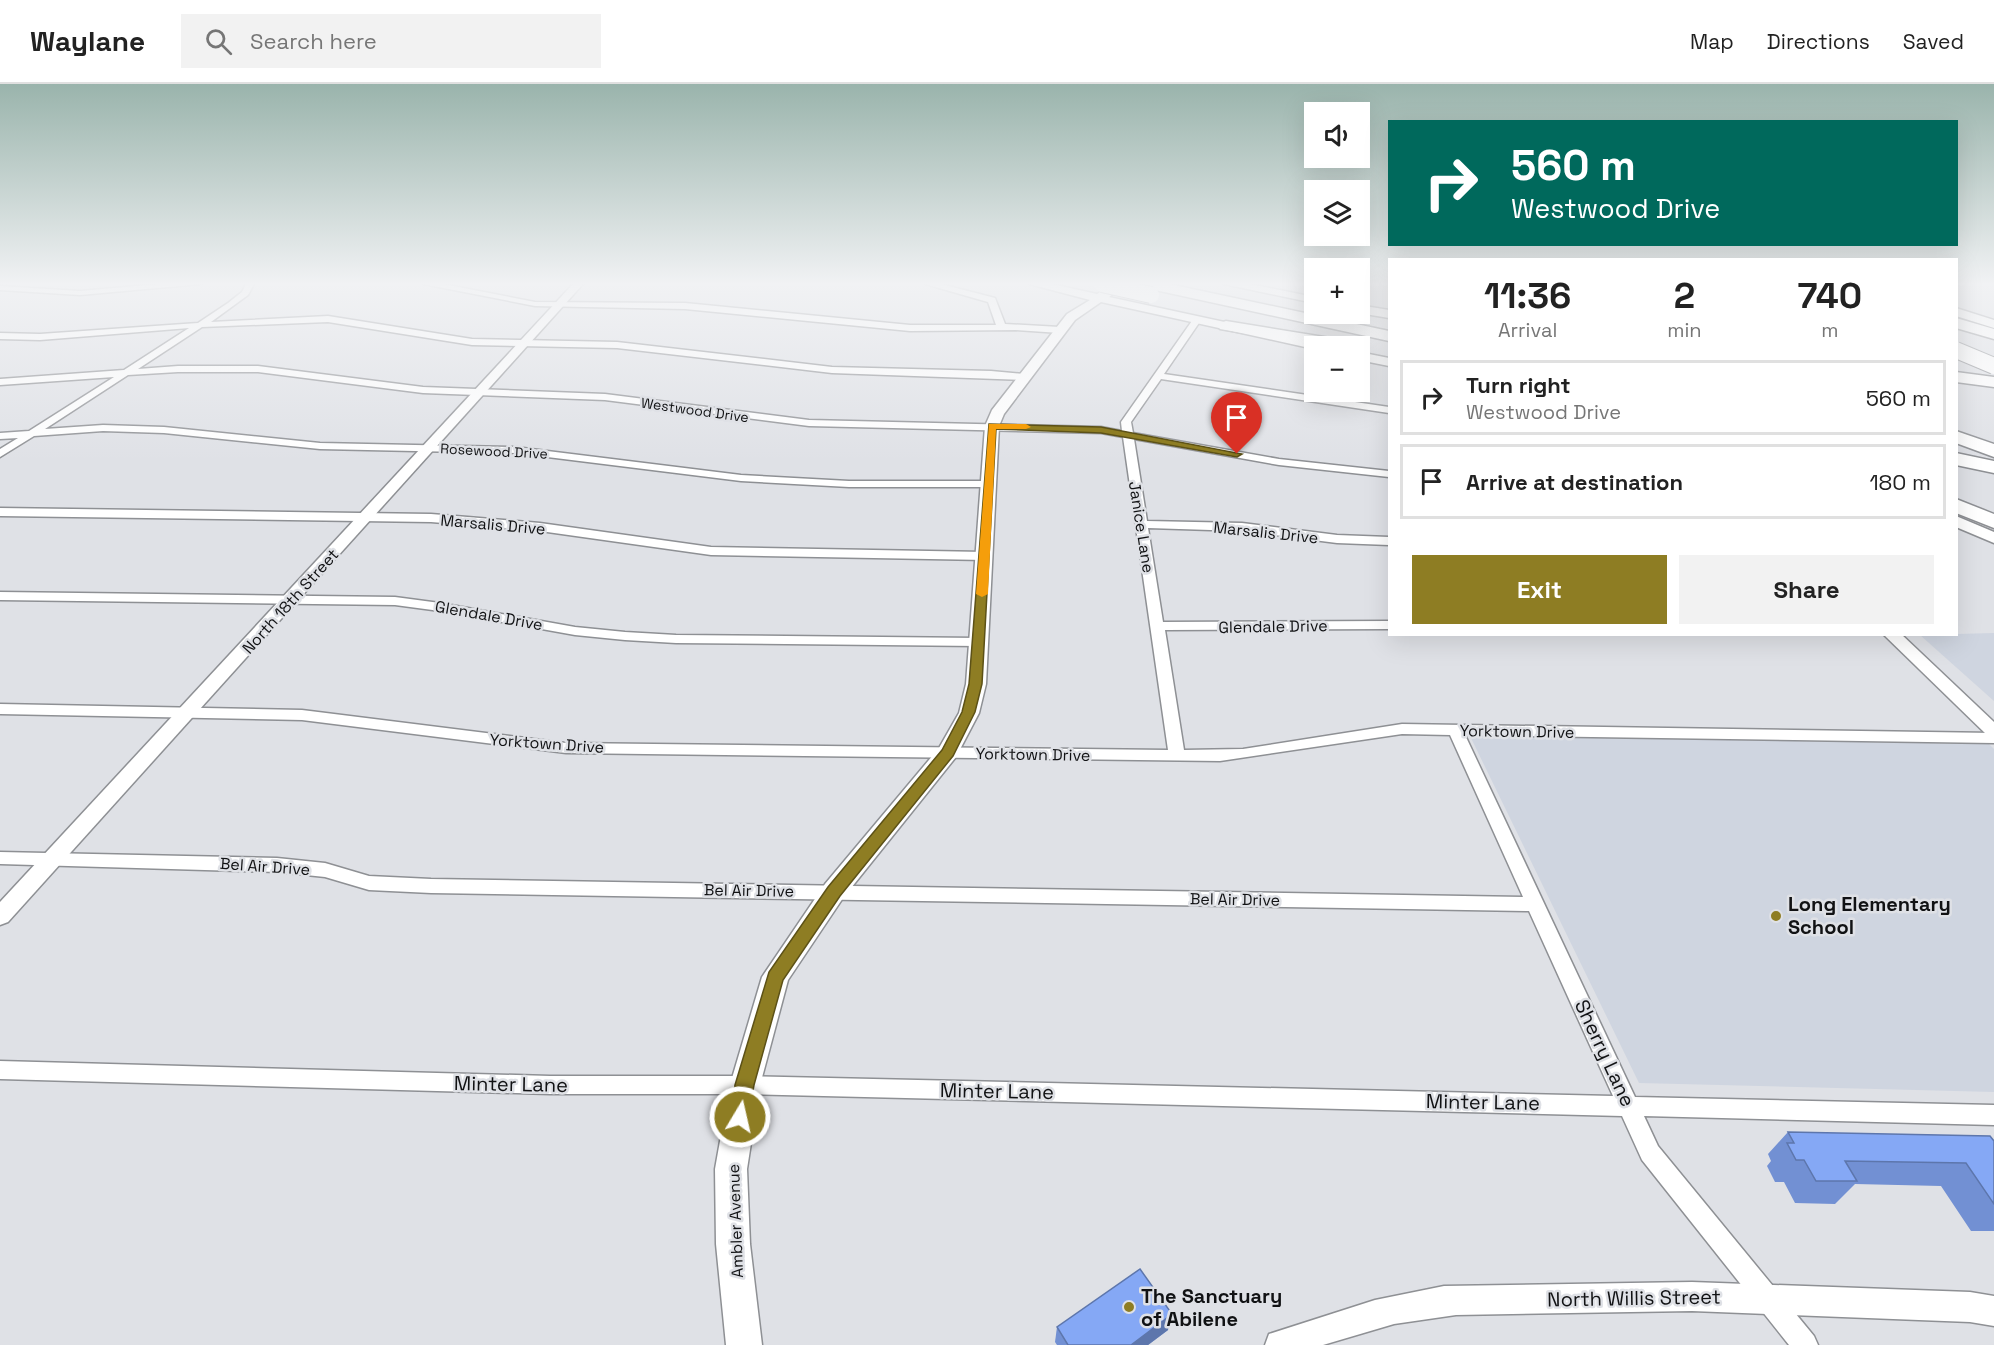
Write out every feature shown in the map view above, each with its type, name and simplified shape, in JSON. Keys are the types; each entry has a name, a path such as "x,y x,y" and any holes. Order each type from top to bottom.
{"highway":[{"path":"1368,343 1388,348"},
{"path":"1370,350 1388,353"},
{"path":"1958,351 1994,365"},
{"path":"1958,358 1994,365"},
{"path":"1958,377 1994,382"},
{"path":"1958,438 1994,451"},
{"path":"1958,459 1994,467"},
{"path":"1958,475 1994,483"},
{"path":"1958,506 1994,522"}],"main road":[{"name":"Ambler Avenue","path":"744,1345 733,1244 731,1168 745,1085 775,977 834,891 948,753 969,712 976,684 992,426 997,413 1050,343"},
{"path":"1370,358 1388,362"},
{"path":"1958,522 1994,538"}],"street":[{"path":"0,454 173,343"},
{"path":"487,343 617,345 832,370 1024,377"},
{"name":"Janice Lane","path":"1177,756 1143,524 1126,434 1128,416 1160,376 1182,343"},
{"name":"North 18th Street","path":"0,916 524,345"},
{"name":"Westwood Drive","path":"0,382 188,368 258,369 380,386 605,397 809,423 1065,427 1126,434 1279,462 1388,474"},
{"path":"1160,376 1388,410"},
{"name":"Rosewood Drive","path":"0,436 103,428 142,429 320,446 532,451 741,478 849,484 988,484"},
{"name":"Marsalis Drive","path":"0,512 368,516 540,527 711,551 985,556"},
{"name":"Marsalis Drive","path":"1143,524 1242,527 1337,539 1388,541"},
{"name":"Glendale Drive","path":"0,596 437,604 576,631 627,636 676,639 978,642"},
{"name":"Glendale Drive","path":"1157,626 1388,625"},
{"path":"1893,636 1994,732"},
{"name":"Yorktown Drive","path":"0,709 188,712 351,719 518,744 566,748 1177,756 1254,754 1343,736 1402,729 1994,738"},
{"name":"Sherry Lane","path":"1455,730 1650,1153 1764,1298 1805,1345"},
{"name":"Bel Air Drive","path":"0,858 277,865 325,870 369,883 431,886 1536,904"},
{"name":"Minter Lane","path":"0,1071 573,1085 745,1085 1994,1115"},
{"name":"North Willis Street","path":"1280,1345 1356,1318 1435,1302 1522,1301 1612,1295 1764,1298 1970,1307 1994,1311"}],"shaded area":[{"path":"1994,633 1994,701 1921,636 1958,636 1958,634"},
{"name":"Long Elementary School","path":"1470,736 1989,744 1994,749 1994,1092 1639,1083"}],"building":[{"path":"1788,1132 1990,1136 1994,1141 1994,1204 1966,1163 1845,1161 1857,1181 1816,1181 1804,1160 1796,1160 1787,1143 1794,1143"},
{"name":"The Sanctuary of Abilene","path":"1140,1269 1172,1314 1131,1345 1068,1345 1057,1327"}],"slow traffic":[{"path":"982,594 992,426 1026,427"}],"place":[{"name":"Long Elementary School","path":"1776,916"},
{"name":"The Sanctuary of Abilene","path":"1129,1307"}],"route":[{"path":"740,1117 745,1085 775,977 834,891 948,753 959,736 969,712 976,684 992,426 1101,430 1237,454"}]}
